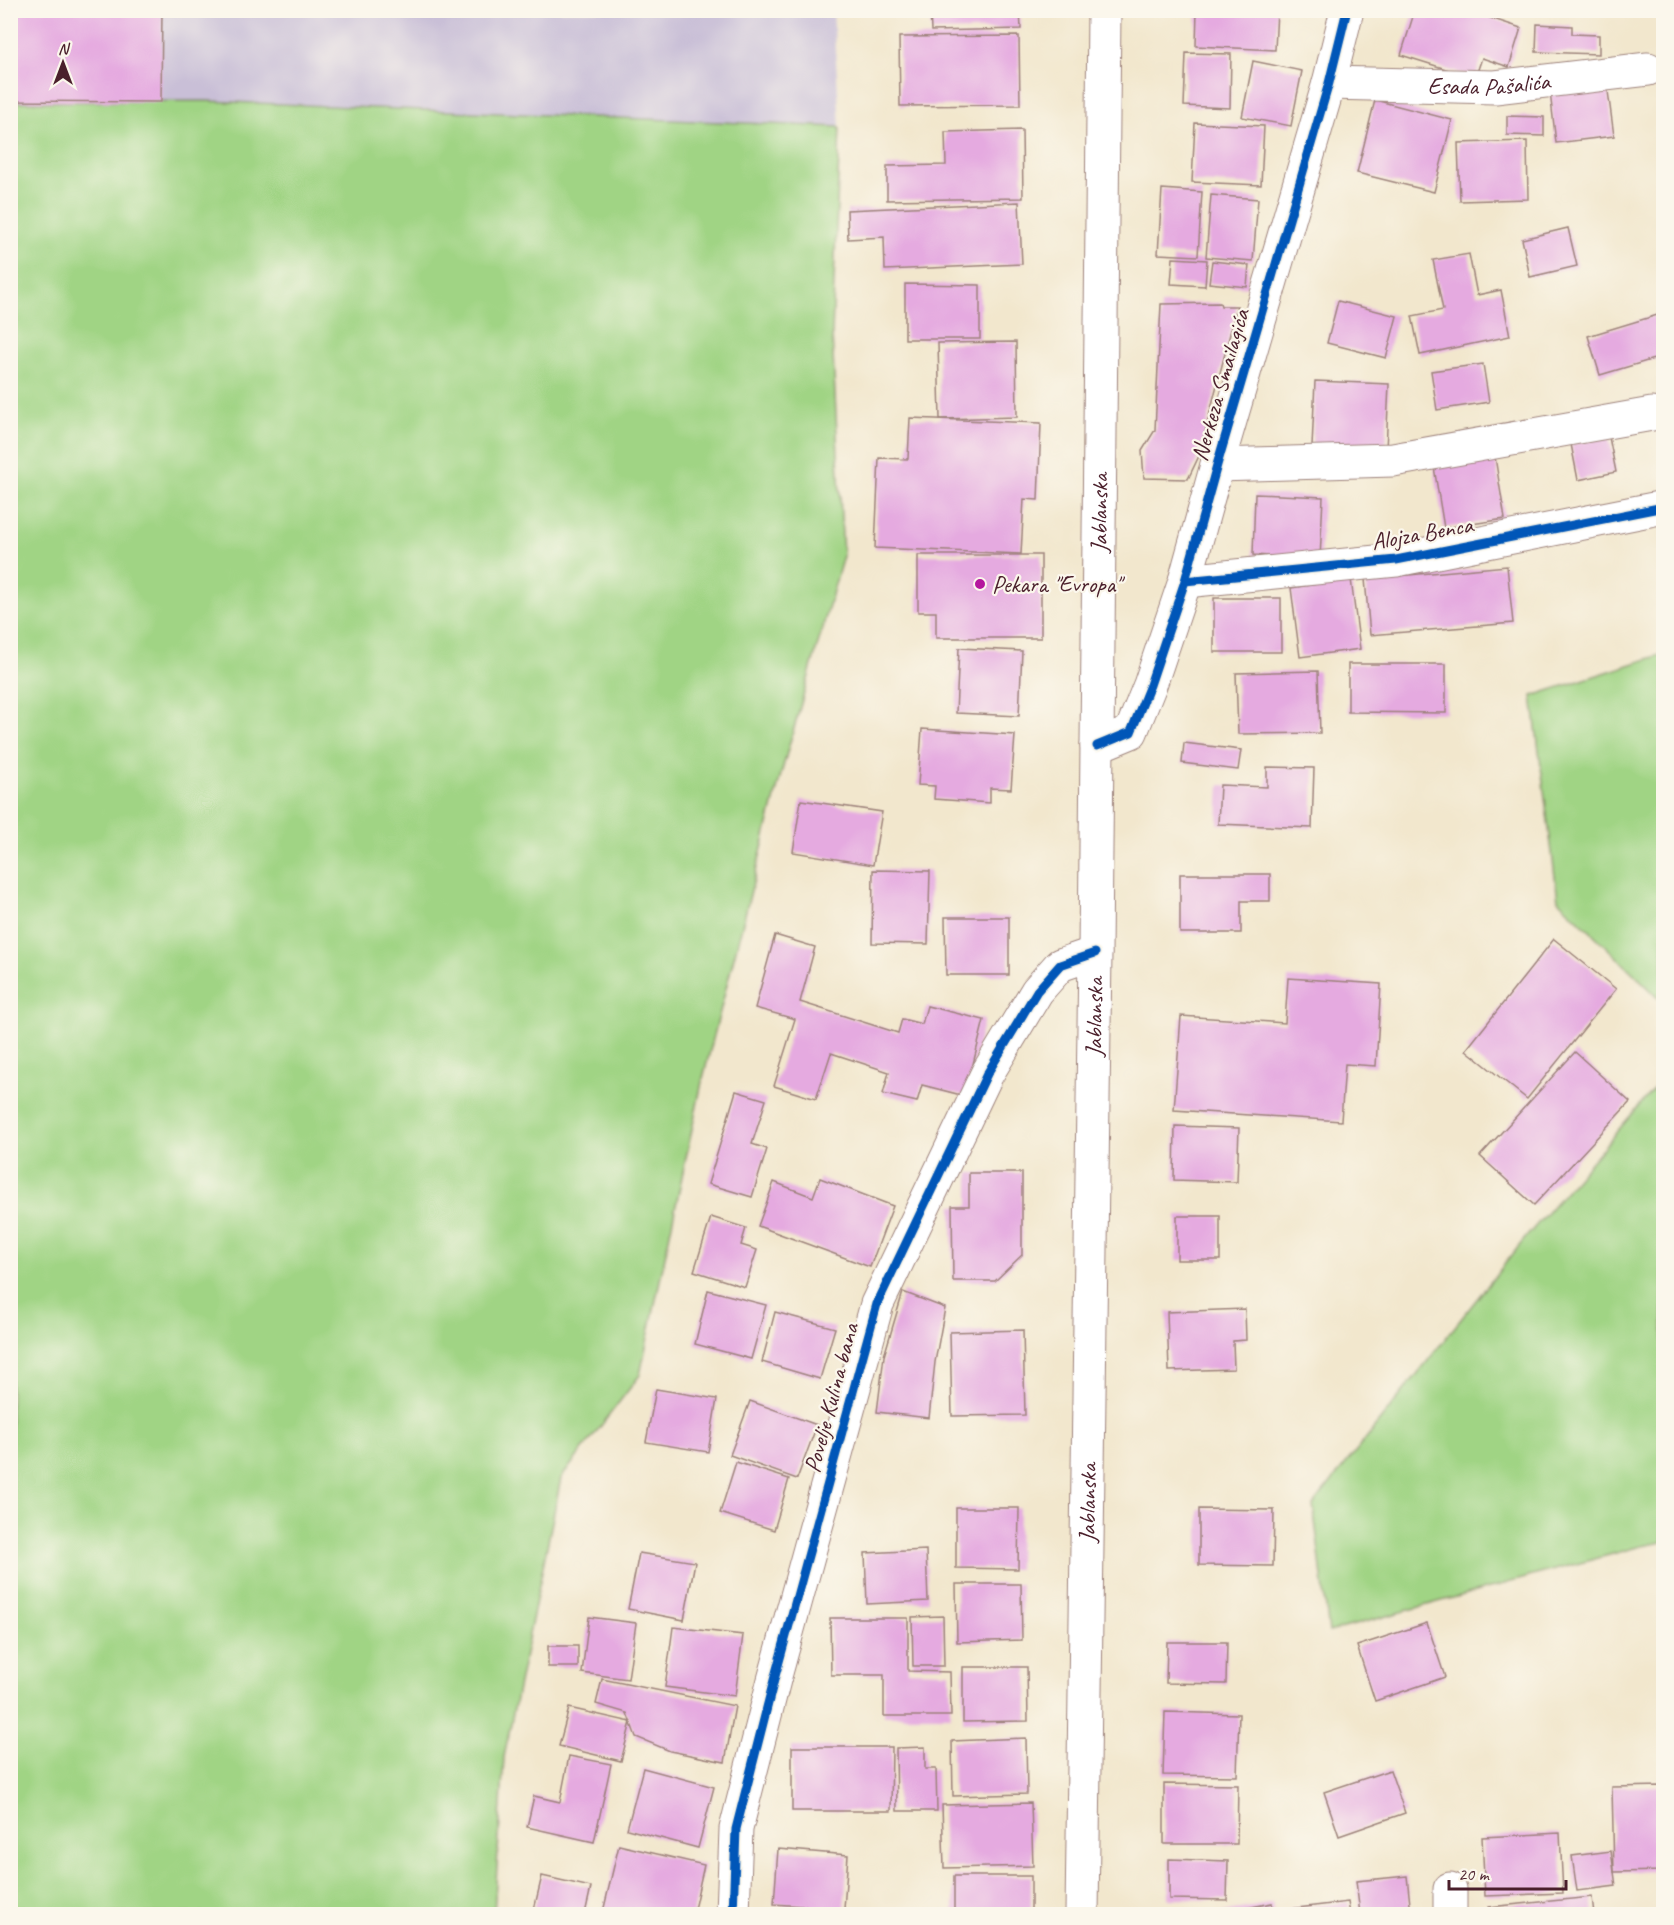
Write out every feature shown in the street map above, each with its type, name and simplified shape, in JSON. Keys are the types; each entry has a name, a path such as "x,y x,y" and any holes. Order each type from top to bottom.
{"street":[{"name":"Jablanska","path":"1082,1914 1095,953 1104,10"},
{"name":"Nerkeza Smailagića","path":"1097,746 1131,732 1150,685 1185,581 1329,83 1347,10"},
{"name":"Esada Pašalića","path":"1329,83 1495,87 1648,69"},
{"path":"1217,465 1393,460 1652,414"},
{"name":"Alojza Benca","path":"1185,581 1396,561 1664,507"},
{"name":"Povelje Kulina bana","path":"733,1914 736,1829 774,1680 877,1304 987,1074 1037,991 1060,965 1095,953"}],"shaded area":[{"path":"10,11 833,11 840,127 206,101 11,102"}],"green space":[{"path":"206,101 840,127 832,334 843,556 781,774 702,1082 640,1375 561,1478 504,1757 494,1914 11,1914 10,102"},
{"path":"1664,654 1663,1002 1558,900 1532,696"},
{"path":"1663,1078 1663,1542 1329,1632 1313,1505 1527,1236"}],"building":[{"path":"10,10 162,10 161,102 10,101"},
{"path":"930,10 1020,10 1021,29 931,31"},
{"path":"1197,10 1277,10 1275,50 1196,46"},
{"path":"1415,10 1466,10 1521,28 1509,67 1482,58 1475,78 1401,55"},
{"path":"1537,24 1572,26 1572,34 1599,35 1599,54 1536,52"},
{"path":"1019,36 1020,105 900,106 899,37"},
{"path":"1186,53 1231,54 1230,108 1184,106"},
{"path":"1253,61 1302,71 1291,126 1242,117"},
{"path":"1606,76 1614,136 1556,143 1549,83"},
{"path":"1375,100 1452,120 1434,192 1357,173"},
{"path":"1507,116 1544,117 1544,136 1507,135"},
{"path":"1195,123 1264,126 1261,185 1192,182"},
{"path":"1022,130 1023,198 887,200 887,166 946,165 945,132"},
{"path":"1527,141 1528,199 1460,201 1458,143"},
{"path":"1162,189 1202,192 1198,256 1158,254"},
{"path":"1211,195 1258,199 1253,261 1206,257"},
{"path":"1019,202 1022,264 885,270 884,237 848,239 847,210"},
{"path":"1568,228 1577,266 1530,277 1522,239"},
{"path":"1469,254 1477,295 1501,290 1510,336 1420,355 1412,316 1443,310 1433,260"},
{"path":"1173,258 1207,260 1205,286 1171,284"},
{"path":"1212,261 1249,265 1247,287 1209,283"},
{"path":"905,284 980,285 980,339 905,339"},
{"path":"1338,301 1397,316 1386,358 1327,343"},
{"path":"1220,303 1221,306 1237,306 1199,456 1188,479 1144,478 1142,451 1155,430 1161,304"},
{"path":"1664,313 1664,356 1600,375 1588,336"},
{"path":"1016,342 1017,417 940,419 938,343"},
{"path":"1483,364 1489,402 1437,410 1431,371"},
{"path":"1315,381 1389,384 1386,450 1312,447"},
{"path":"910,418 1041,423 1038,500 1024,499 1021,554 875,548 879,458 908,459"},
{"path":"1609,437 1616,472 1578,480 1571,444"},
{"path":"1495,457 1505,519 1444,528 1434,467"},
{"path":"1255,494 1323,497 1320,559 1253,555"},
{"name":"Pekara \"Evropa\"","path":"918,555 1041,555 1041,638 936,638 936,612 918,612"},
{"path":"1507,566 1513,623 1370,635 1365,579"},
{"path":"1351,579 1360,649 1300,657 1291,588"},
{"path":"1214,598 1281,598 1281,652 1214,652"},
{"path":"959,648 1022,651 1019,716 956,713"},
{"path":"1348,664 1446,664 1446,713 1348,712"},
{"path":"1318,671 1320,733 1238,734 1236,673"},
{"path":"922,729 1015,735 1011,789 990,788 990,803 934,799 935,786 918,785"},
{"path":"1184,743 1241,750 1238,770 1182,763"},
{"path":"1267,767 1314,768 1312,828 1218,824 1220,785 1267,787"},
{"path":"801,800 882,812 873,865 793,852"},
{"path":"873,870 930,871 928,944 872,943"},
{"path":"1180,874 1270,874 1270,901 1241,901 1241,933 1180,933"},
{"path":"945,917 1009,917 1009,975 946,975"},
{"path":"775,935 815,947 800,1002 898,1033 902,1019 922,1024 927,1006 984,1020 965,1096 922,1085 917,1102 883,1094 889,1072 831,1053 816,1099 774,1086 795,1019 755,1008"},
{"path":"1554,939 1616,989 1527,1099 1466,1050"},
{"path":"1288,978 1381,984 1376,1066 1345,1064 1341,1121 1174,1110 1181,1016 1285,1023"},
{"path":"1575,1052 1630,1102 1534,1205 1480,1156"},
{"path":"736,1091 766,1100 752,1144 767,1149 752,1197 708,1184"},
{"path":"1175,1126 1239,1128 1237,1182 1174,1180"},
{"path":"969,1173 1022,1173 1022,1255 995,1281 953,1281 952,1206 969,1206"},
{"path":"820,1178 893,1206 870,1267 758,1226 774,1182 813,1197"},
{"path":"1177,1216 1220,1216 1220,1260 1177,1260"},
{"path":"711,1217 746,1228 741,1245 757,1250 745,1287 694,1271"},
{"path":"708,1290 766,1305 751,1359 695,1344"},
{"path":"903,1292 945,1308 935,1362 929,1418 877,1412 884,1356"},
{"path":"1245,1309 1246,1340 1233,1341 1234,1369 1169,1371 1167,1312"},
{"path":"775,1312 835,1328 820,1379 762,1362"},
{"path":"1023,1330 1025,1415 952,1416 950,1332"},
{"path":"656,1389 717,1399 708,1452 646,1442"},
{"path":"750,1401 817,1425 797,1479 730,1455"},
{"path":"736,1462 789,1479 774,1530 720,1513"},
{"path":"956,1508 1019,1508 1018,1569 956,1568"},
{"path":"1199,1509 1274,1510 1273,1566 1199,1565"},
{"path":"926,1550 928,1601 867,1604 865,1553"},
{"path":"639,1553 695,1562 684,1620 628,1609"},
{"path":"956,1584 1021,1584 1022,1640 957,1642"},
{"path":"943,1616 944,1666 913,1666 912,1617"},
{"path":"589,1617 636,1623 628,1679 582,1673"},
{"path":"830,1618 908,1618 908,1671 950,1672 951,1716 884,1716 884,1675 831,1675"},
{"path":"1427,1623 1445,1677 1375,1701 1357,1646"},
{"path":"673,1627 743,1635 735,1696 665,1687"},
{"path":"1167,1642 1227,1642 1226,1684 1166,1683"},
{"path":"548,1646 578,1646 578,1667 548,1667"},
{"path":"963,1667 1027,1667 1028,1721 963,1722"},
{"path":"602,1679 735,1706 725,1762 670,1751 636,1737 627,1713 596,1704"},
{"path":"569,1708 631,1722 621,1761 559,1746"},
{"path":"1165,1712 1239,1714 1237,1776 1163,1775"},
{"path":"1026,1738 1027,1794 953,1796 952,1741"},
{"path":"792,1747 892,1747 891,1811 792,1811"},
{"path":"925,1747 925,1769 936,1769 937,1811 897,1811 896,1748"},
{"path":"569,1756 611,1764 594,1842 527,1827 534,1796 560,1802"},
{"path":"643,1768 714,1787 698,1848 627,1829"},
{"path":"1390,1770 1405,1813 1339,1836 1324,1792"},
{"path":"1164,1784 1238,1785 1237,1844 1164,1844"},
{"path":"1664,1786 1664,1871 1614,1872 1612,1787"},
{"path":"1031,1803 1033,1866 944,1868 942,1805"},
{"path":"1560,1833 1563,1893 1485,1896 1482,1837"},
{"path":"619,1845 704,1865 693,1914 603,1912"},
{"path":"778,1849 848,1855 844,1909 774,1904"},
{"path":"1611,1851 1616,1886 1577,1891 1572,1856"},
{"path":"1169,1859 1228,1861 1227,1900 1169,1899"},
{"path":"542,1876 591,1887 585,1914 533,1914"},
{"path":"954,1876 1031,1876 1031,1914 954,1914"},
{"path":"1407,1876 1411,1914 1360,1914 1356,1881"},
{"path":"1592,1897 1594,1914 1490,1914 1489,1907"},
{"path":"1348,1902 1350,1914 1289,1914 1289,1909"},
{"path":"1272,1903 1274,1914 1221,1914 1221,1913"}],"cycle path":[{"path":"1097,746 1131,732 1150,685 1185,581 1329,83 1347,10"},
{"path":"1185,581 1396,560 1664,507"},
{"path":"733,1914 736,1829 774,1680 877,1304 987,1074 1037,991 1060,965 1095,953"}],"place":[{"name":"Pekara \"Evropa\"","path":"980,584"}]}
